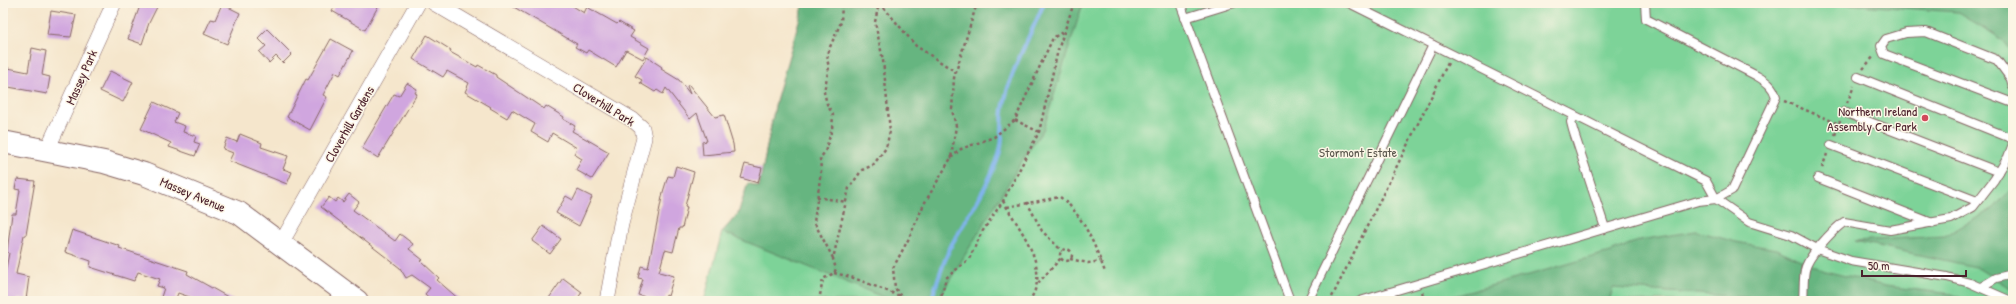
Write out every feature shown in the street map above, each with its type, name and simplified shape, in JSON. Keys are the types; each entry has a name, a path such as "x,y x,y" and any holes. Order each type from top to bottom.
{"street":[{"name":"Massey Park","path":"47,150 114,3"},
{"name":"Cloverhill Gardens","path":"280,245 418,3"},
{"name":"Cloverhill Park","path":"434,3 632,120 642,128 644,138 621,224 607,301"},
{"name":"Massey Avenue","path":"3,142 104,162 144,174 239,213 357,301"}],"lane":[{"path":"1180,3 1290,301"},
{"path":"1186,18 1234,3"},
{"path":"1348,3 1706,181 1716,199 1749,222 1791,235 1817,249 1851,261 1947,277 1981,287 2011,301"},
{"path":"1360,301 1698,201 1716,199 1732,190 1776,97 1774,89 1768,82 1646,19 1644,3"},
{"path":"2013,87 2011,80 1997,60 1926,32 1906,33 1886,39 1882,46 1884,54 2013,103"},
{"path":"1308,301 1433,45"},
{"path":"1858,77 2013,139"},
{"path":"1844,112 1999,172"},
{"path":"1575,116 1571,122 1572,130 1605,228"},
{"path":"1803,301 1805,269 1817,249 1844,222 1890,230 1951,219 1973,207 1999,172 2008,157 2013,144"},
{"path":"1831,145 1977,201"},
{"path":"1818,178 1932,223"},
{"path":"1981,287 1996,278 2013,274"}],"path":[{"path":"834,273 836,269 833,259 814,222 816,195 821,171 820,158 825,152 832,129 833,115 827,104 824,92 829,67 827,59 830,47 841,22 842,3"},
{"path":"833,259 849,188 862,170 874,165 886,148 890,131 883,60 875,22 880,3"},
{"path":"880,3 916,46 956,72"},
{"path":"951,158 956,126 952,110 954,78 977,3"},
{"path":"940,301 946,278 969,259 982,232 1003,201 1039,132 1058,50 1074,3"},
{"path":"904,301 895,288 893,268 908,240 924,204 951,158 961,149 994,137 1015,120 1053,38 1065,30"},
{"path":"1332,297 1452,55"},
{"path":"1784,100 1839,124"},
{"path":"1015,120 1039,132"},
{"path":"816,195 817,198 847,202"},
{"path":"1006,207 1060,197 1070,204 1091,238 1105,272"},
{"path":"1003,201 1032,252 1038,269 1037,285"},
{"path":"1027,202 1042,231 1062,251"},
{"path":"1062,251 1066,249 1070,250 1072,256 1070,259"},
{"path":"1029,301 1037,285 1061,258 1060,255 1062,251"},
{"path":"1061,258 1064,261 1070,259 1088,263 1101,261"},
{"path":"819,301 823,279 834,273 851,276 901,296"},
{"path":"1422,292 1426,301"}],"green space":[{"path":"804,3 1083,3 1043,130 1025,156 937,301 893,301 722,232 738,214 748,183 759,187 776,101"},
{"name":"Stormont Estate","path":"805,3 2013,3 2013,301 704,301 722,232 738,214 748,183 759,187 776,101"},
{"path":"2013,3 2013,53 2003,40 1958,12 1845,4"},
{"path":"2013,187 2013,290 1976,267 1855,241 1945,236 1994,208"},
{"path":"1696,231 1736,242 1776,249 1825,271 1885,286 1952,294 1966,301 1820,301 1815,296 1791,293 1783,300 1613,288 1609,301 1448,301 1451,297 1610,252 1640,240"}],"building":[{"path":"141,3 159,3 149,23 142,44 128,39"},
{"path":"336,3 380,3 365,30 332,11"},
{"path":"507,3 568,3 584,13 587,7 617,24 619,22 634,31 630,37 649,48 643,59 626,50 616,67 588,50 586,53 575,47 577,44"},
{"path":"222,4 240,13 227,44 204,34 211,19 215,20"},
{"path":"51,11 76,15 71,37 47,35"},
{"path":"267,29 292,54 283,63 276,56 269,63 259,52 266,46 258,38"},
{"path":"427,35 451,50 450,52 477,67 478,65 496,75 496,77 544,109 546,106 564,117 563,119 575,126 572,131 609,152 592,179 576,170 582,159 574,154 577,148 552,133 548,142 531,132 535,124 512,110 507,118 465,92 469,83 447,71 443,77 413,59"},
{"path":"331,39 353,51 340,75 335,72 323,95 327,97 310,130 287,117 306,79 308,80"},
{"path":"32,48 46,51 42,75 50,77 47,94 3,86 3,67 28,72"},
{"path":"647,57 662,67 661,69 679,80 690,94 687,86 689,85 715,117 724,115 734,152 703,155 702,142 707,141 697,113 690,119 666,88 663,94 657,90 655,92 640,83 642,80 635,76"},
{"path":"110,71 133,82 123,102 100,91"},
{"path":"407,83 417,89 415,93 417,94 378,158 362,148 394,94 399,96"},
{"path":"154,102 178,113 174,122 185,126 183,132 196,136 194,142 200,144 195,156 169,147 171,143 141,129"},
{"path":"240,134 262,143 261,147 288,156 283,169 292,172 287,184 229,161 233,153 223,149 227,138 237,142"},
{"path":"745,164 762,168 758,183 741,178"},
{"path":"676,166 694,172 685,206 687,207 682,228 679,228 673,252 665,250 659,272 674,276 668,296 666,295 665,301 660,301 638,295 643,279 638,278 641,266 648,268 663,192 668,176 673,177"},
{"path":"17,179 35,181 26,235 24,235 16,274 29,277 26,300 17,299 17,301 3,301 3,284 9,253 7,252 12,214 16,214 20,190 15,189"},
{"path":"578,190 592,197 579,226 556,213 566,196 573,200"},
{"path":"349,194 359,202 353,210 395,241 400,234 413,244 409,249 423,260 421,261 439,278 437,280 461,301 433,301 425,294 430,288 412,275 406,278 400,268 321,207 329,197 335,202 338,198 343,202"},
{"path":"543,226 561,239 550,254 532,241"},
{"path":"72,230 120,246 119,248 188,271 187,274 235,301 201,301 178,293 175,301 172,301 161,297 164,288 157,286 160,279 138,272 134,281 90,267 91,261 65,252"},
{"path":"563,278 582,292 576,301 547,301"}],"waterway":[{"path":"931,301 940,272 952,244 984,190 999,155 1002,142 1003,110 1007,91 1016,65 1044,3"}],"place":[{"name":"Northern Ireland Assembly Car Park","path":"1925,118"}]}
